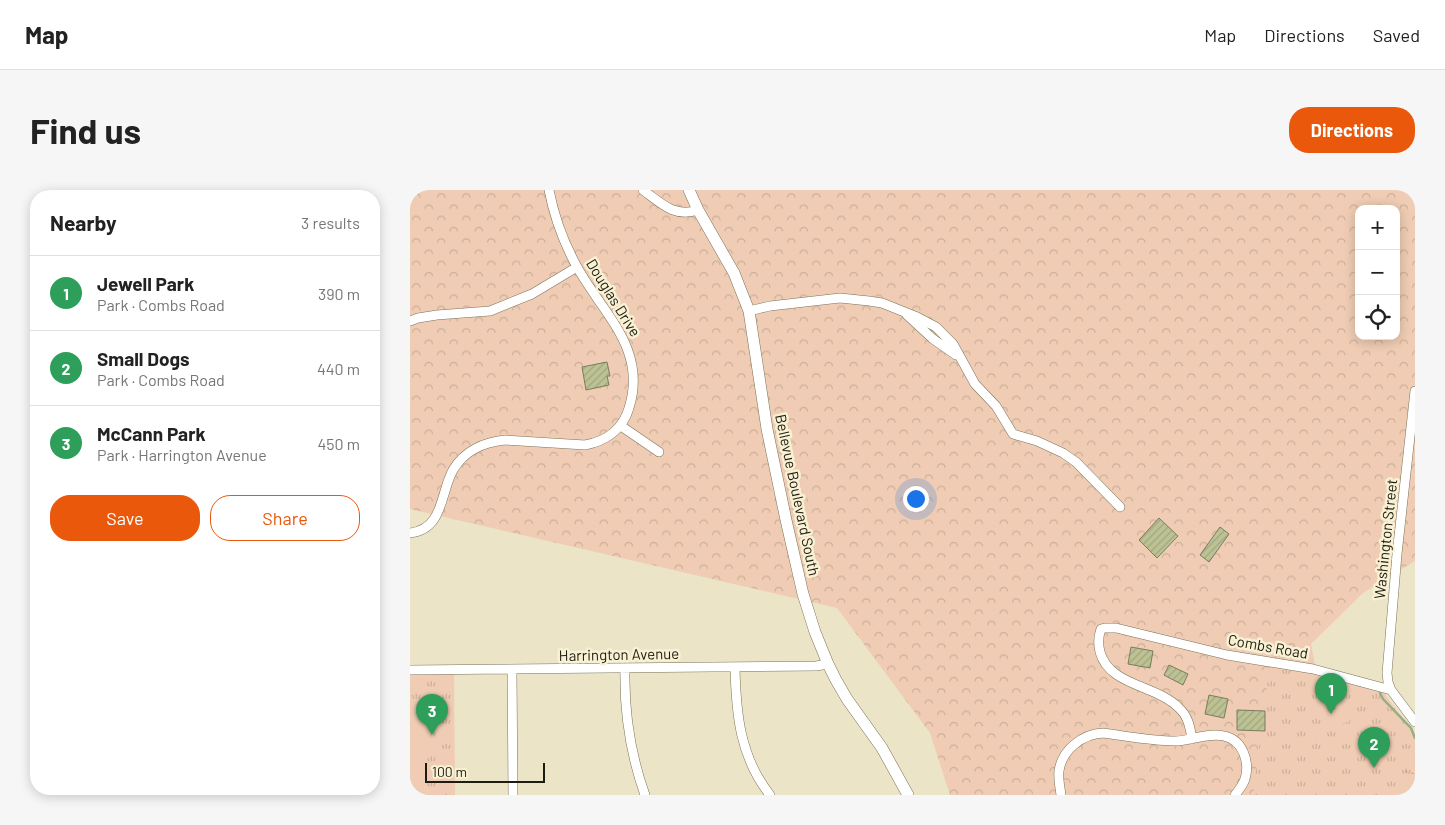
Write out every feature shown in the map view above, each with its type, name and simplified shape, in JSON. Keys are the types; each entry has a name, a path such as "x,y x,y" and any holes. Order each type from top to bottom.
{"street":[{"name":"Douglas Drive","path":"549,190 556,220 567,248 577,267 620,332 629,352 633,372 633,395 628,415 621,426"},
{"path":"643,190 673,211 689,213 698,210"},
{"name":"Bellevue Boulevard South","path":"688,190 734,273 749,311 767,429 808,613 828,664 847,699 892,764 908,795"},
{"path":"410,321 437,314 490,311 532,294 577,267"},
{"path":"749,311 770,306 840,298 869,300 903,311 934,339 961,359 976,384 996,406 1013,434 1052,447 1070,458 1120,507"},
{"name":"Washington Street","path":"1391,690 1387,673 1397,554 1415,390"},
{"path":"410,533 424,530 433,521 440,508 453,470 467,454 479,446 505,440 585,445 604,439 621,426 659,452"},
{"name":"Combs Road","path":"1192,739 1187,719 1178,706 1170,700 1132,683 1110,669 1104,662 1098,639 1101,629 1116,628 1227,654 1313,669 1391,690"},
{"name":"Harrington Avenue","path":"410,670 816,666 828,664"},
{"path":"735,667 736,700 742,737 754,771 770,795"},
{"path":"625,668 624,697 627,724 634,758 645,795"},
{"path":"512,670 513,795"},
{"path":"1391,690 1415,722"},
{"path":"1061,795 1059,779 1061,764 1070,748 1088,735 1103,733 1167,741 1224,736 1237,742 1246,761 1246,774 1243,785 1235,795"}],"path":[{"path":"1404,772 1415,774"}],"green space":[{"path":"410,190 1415,190 1415,561 1363,593 1311,644 1331,745 1314,795 950,795 930,733 837,608 410,509"},
{"path":"1269,668 1303,672 1384,693 1415,735 1415,795 1253,795"},
{"path":"454,674 455,795 410,795 410,675"},
{"path":"1345,706 1350,721 1335,726 1330,711"},
{"path":"410,714 432,714 430,746 426,765 410,793"}],"building":[{"path":"607,362 610,376 607,376 609,385 586,390 582,367"},
{"path":"1159,518 1178,536 1157,558 1139,540"},
{"path":"1220,527 1229,534 1209,562 1200,555"},
{"path":"1131,647 1153,651 1150,668 1128,664"},
{"path":"1169,665 1188,674 1183,685 1164,675"},
{"path":"1209,695 1228,699 1224,718 1205,714"},
{"path":"1237,710 1265,711 1265,731 1237,730"}],"waterway":[{"path":"1380,693 1383,699 1411,728 1415,738"}],"place":[{"name":"Jewell Park","path":"1331,714"},
{"name":"McCann Park","path":"432,735"},
{"name":"Small Dogs","path":"1374,768"}]}
